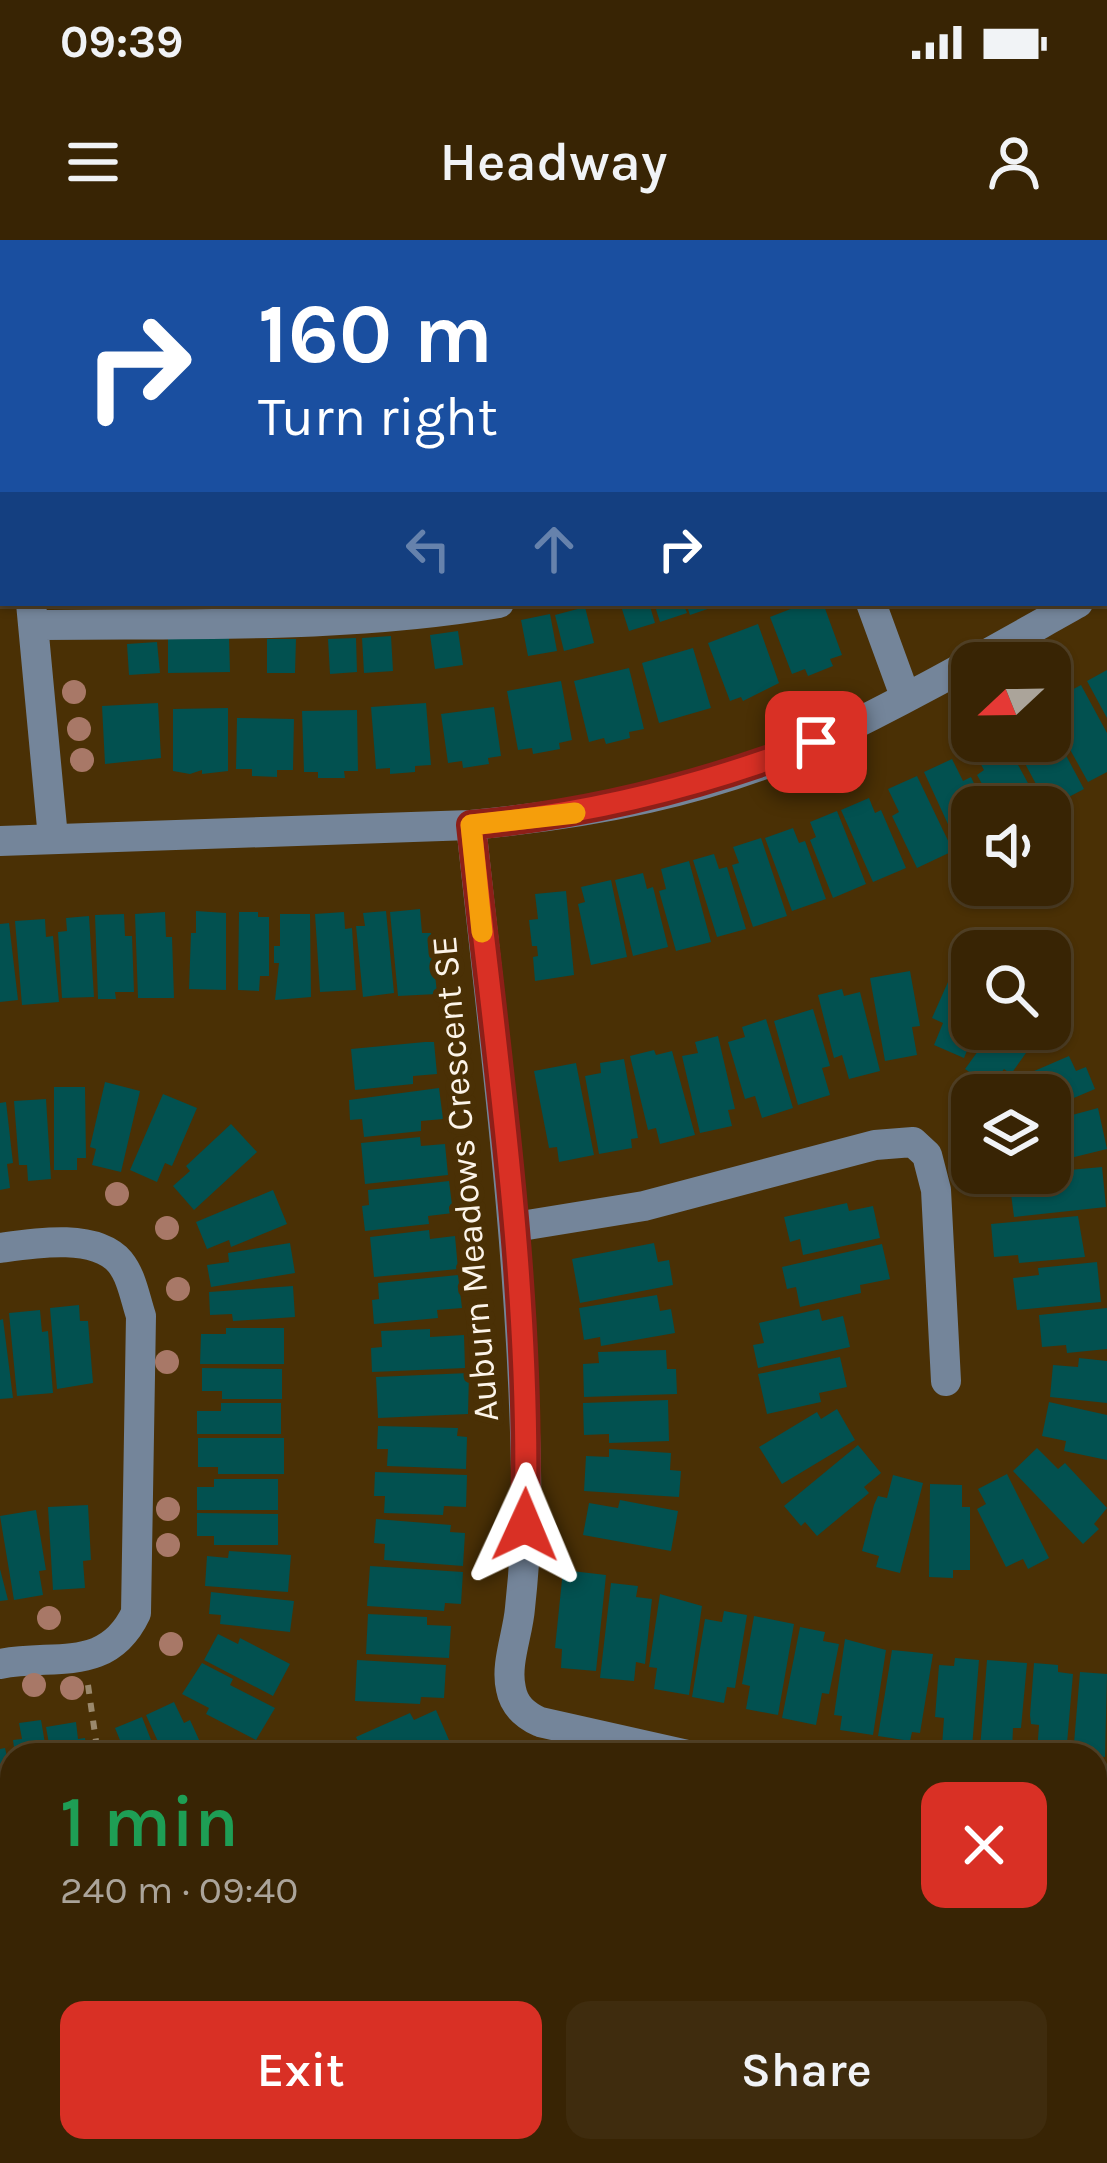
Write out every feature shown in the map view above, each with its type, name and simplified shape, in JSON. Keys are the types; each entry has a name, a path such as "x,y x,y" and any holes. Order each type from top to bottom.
{"street":[{"path":"53,838 32,614 334,620 481,606"},
{"path":"872,606 905,696"},
{"path":"0,841 471,825 544,819 624,804 740,772 816,742 1072,606"},
{"name":"Auburn Meadows Crescent SE","path":"471,825 514,1227 526,1482 512,1693 522,1710 540,1722 634,1743"},
{"path":"514,1227 644,1206 875,1145 913,1142 927,1155 936,1190 946,1381"},
{"path":"0,1248 99,1246 118,1260 129,1277 141,1316 136,1613 126,1635 108,1649 86,1657 0,1664"}],"path":[{"path":"86,1657 97,1743"}],"building":[{"path":"621,606 650,606 655,623 629,631"},
{"path":"655,606 684,606 687,613 660,622"},
{"path":"687,606 716,606 690,615"},
{"path":"798,606 824,606 842,655 830,659 833,666 808,676 805,669 792,674 770,617"},
{"path":"585,607 594,643 564,651 555,615"},
{"path":"550,614 557,651 528,656 521,620"},
{"path":"758,624 779,683 743,701 741,697 730,701 708,643"},
{"path":"458,631 463,665 435,669 430,635"},
{"path":"391,636 393,671 364,673 362,638"},
{"path":"229,638 230,672 168,673 168,639"},
{"path":"356,638 357,672 330,674 328,639"},
{"path":"267,639 296,639 295,673 267,673"},
{"path":"157,642 160,673 129,675 127,644"},
{"path":"693,648 711,708 659,723 642,663"},
{"path":"629,668 644,729 606,744 604,738 589,742 574,681"},
{"path":"1107,670 1107,718 1087,681"},
{"path":"561,681 572,740 559,743 560,749 533,754 532,748 518,750 507,691"},
{"path":"1081,685 1107,733 1107,772 1088,782 1071,751 1071,690"},
{"path":"158,703 161,758 105,764 102,706"},
{"path":"426,703 431,765 390,774 390,768 376,769 371,707"},
{"path":"494,707 501,756 488,758 489,764 463,768 462,761 448,763 441,714"},
{"path":"228,708 228,771 173,771 173,709"},
{"path":"357,710 358,771 344,771 345,778 318,778 318,772 304,772 302,711"},
{"path":"237,718 294,719 293,770 277,770 277,777 252,776 252,769 236,769"},
{"path":"951,759 963,781 971,777 975,786 951,786 951,831 924,772"},
{"path":"980,762 1016,762 1030,786 983,786 977,775 984,770"},
{"path":"1024,762 1070,762 1084,789 1071,796 1071,786 1037,786"},
{"path":"917,776 951,852 917,868 892,816 899,812 888,789"},
{"path":"869,798 875,813 881,810 906,868 873,882 841,810"},
{"path":"837,811 866,884 833,898 810,840 816,837 810,822"},
{"path":"793,828 799,843 805,841 826,899 792,911 765,838"},
{"path":"761,838 787,916 753,927 732,865 739,863 733,847"},
{"path":"714,854 719,869 727,867 746,929 717,937 693,860"},
{"path":"689,861 711,942 676,951 659,891 666,889 661,869"},
{"path":"643,873 647,889 653,887 668,947 633,956 615,880"},
{"path":"611,880 627,957 591,965 578,904 585,902 581,887"},
{"path":"566,891 574,975 535,981 533,957 538,956 529,920 538,919 535,894"},
{"path":"420,909 422,933 431,933 437,994 398,996 390,912"},
{"path":"196,911 226,913 226,990 189,989"},
{"path":"386,911 394,993 363,997 356,926 365,926 363,913"},
{"path":"165,912 166,937 172,937 174,998 138,998 135,914"},
{"path":"239,912 269,917 269,976 260,976 259,991 238,990"},
{"path":"344,912 345,929 352,928 356,990 320,992 315,914"},
{"path":"124,914 125,936 132,936 134,992 115,992 116,999 98,999 95,915"},
{"path":"280,914 310,914 311,997 275,1000 279,963 274,963 274,946 280,946"},
{"path":"89,916 94,997 62,998 58,932 67,931 66,918"},
{"path":"45,919 46,937 53,936 59,1002 22,1005 15,921"},
{"path":"9,923 18,1000 0,1002 0,924"},
{"path":"910,971 920,1026 912,1027 917,1055 885,1061 870,978"},
{"path":"951,975 951,1050 967,1050 964,1058 934,1045 943,1023 932,1018"},
{"path":"842,989 844,996 860,992 880,1071 849,1079 842,1055 834,1058 818,995"},
{"path":"813,1009 830,1066 822,1068 830,1095 798,1105 774,1021"},
{"path":"766,1019 793,1108 762,1118 755,1096 745,1099 728,1042 745,1037 742,1027"},
{"path":"718,1036 735,1109 728,1110 732,1126 700,1133 682,1056 698,1053 695,1042"},
{"path":"434,1042 437,1074 413,1076 413,1084 355,1090 351,1049"},
{"path":"654,1050 656,1055 672,1051 695,1135 660,1144 656,1128 648,1130 630,1056"},
{"path":"979,1050 1028,1050 1011,1074 1004,1069 1000,1074 972,1074 965,1069"},
{"path":"1069,1056 1076,1071 1086,1067 1095,1089 1071,1099 1071,1074 1027,1074"},
{"path":"624,1059 638,1138 631,1139 632,1148 599,1154 585,1076 601,1073 600,1063"},
{"path":"576,1063 594,1155 559,1162 557,1147 549,1148 534,1071"},
{"path":"105,1082 140,1091 121,1172 92,1165 96,1149 90,1147"},
{"path":"54,1087 85,1087 86,1158 77,1158 77,1170 54,1170"},
{"path":"439,1088 443,1119 421,1121 421,1131 364,1137 362,1119 350,1120 349,1100"},
{"path":"163,1094 197,1108 172,1166 165,1163 157,1182 130,1170"},
{"path":"46,1099 51,1179 28,1181 27,1165 19,1165 14,1101"},
{"path":"6,1102 13,1163 7,1164 10,1188 0,1190 0,1103"},
{"path":"1098,1108 1107,1149 1071,1158 1071,1115"},
{"path":"231,1124 257,1152 194,1210 173,1186 190,1171 186,1166"},
{"path":"420,1137 421,1146 445,1144 448,1175 365,1184 361,1143"},
{"path":"1102,1167 1106,1207 1014,1217 1011,1194 1071,1194 1071,1170"},
{"path":"449,1181 453,1213 428,1216 429,1224 365,1231 362,1206 369,1205 368,1190"},
{"path":"273,1190 287,1224 231,1247 229,1240 207,1249 196,1222"},
{"path":"847,1203 849,1211 873,1206 880,1238 803,1255 800,1239 790,1242 784,1217"},
{"path":"1078,1216 1085,1257 1019,1263 1018,1255 994,1257 991,1224"},
{"path":"429,1230 430,1239 455,1236 458,1269 374,1277 370,1237"},
{"path":"290,1243 295,1273 211,1287 207,1265 229,1262 228,1253"},
{"path":"654,1243 658,1262 669,1260 673,1285 580,1303 572,1259"},
{"path":"882,1244 890,1279 860,1285 861,1293 800,1307 796,1287 787,1289 782,1267"},
{"path":"1097,1262 1101,1302 1017,1310 1013,1278 1039,1275 1038,1268"},
{"path":"458,1275 462,1308 437,1310 438,1318 374,1324 372,1300 379,1299 378,1283"},
{"path":"293,1286 295,1317 233,1321 232,1314 210,1315 209,1292"},
{"path":"657,1295 660,1311 671,1309 675,1333 601,1346 600,1337 584,1340 579,1308"},
{"path":"79,1305 80,1321 88,1321 93,1383 57,1389 50,1308"},
{"path":"1107,1308 1107,1349 1067,1353 1066,1345 1042,1347 1039,1315"},
{"path":"819,1309 822,1321 843,1316 850,1347 758,1368 753,1345 764,1343 759,1323"},
{"path":"40,1310 42,1332 48,1331 53,1393 17,1396 9,1313"},
{"path":"0,1320 13,1398 0,1399"},
{"path":"226,1328 284,1328 284,1364 200,1364 201,1334 226,1334"},
{"path":"430,1329 430,1337 464,1335 465,1368 372,1372 371,1348 382,1347 381,1331"},
{"path":"666,1350 667,1369 676,1369 677,1394 584,1397 583,1364 599,1363 598,1352"},
{"path":"840,1357 847,1387 819,1393 821,1402 767,1414 758,1374"},
{"path":"1079,1358 1107,1361 1107,1403 1050,1397 1053,1365 1078,1367"},
{"path":"202,1368 282,1369 282,1399 222,1399 222,1391 202,1391"},
{"path":"469,1373 468,1414 378,1418 376,1377"},
{"path":"668,1400 669,1441 609,1443 609,1434 584,1435 583,1403"},
{"path":"1049,1402 1107,1415 1107,1460 1064,1451 1066,1441 1042,1436"},
{"path":"221,1403 281,1403 281,1434 197,1434 197,1411 221,1411"},
{"path":"837,1409 855,1440 782,1484 759,1447 817,1412 821,1419"},
{"path":"378,1426 458,1428 457,1436 467,1437 466,1469 387,1466 388,1449 377,1449"},
{"path":"198,1438 284,1438 284,1474 218,1474 218,1467 198,1467"},
{"path":"858,1445 881,1473 864,1487 869,1493 817,1536 784,1506"},
{"path":"1037,1448 1058,1469 1065,1463 1107,1508 1094,1524 1099,1529 1083,1544 1013,1471"},
{"path":"609,1449 671,1453 670,1470 681,1471 679,1497 584,1491 586,1456 609,1457"},
{"path":"375,1472 467,1475 466,1507 444,1506 443,1515 384,1513 385,1496 374,1496"},
{"path":"1007,1474 1049,1558 1028,1569 1023,1559 1006,1567 977,1509 986,1504 978,1489"},
{"path":"893,1475 923,1483 900,1573 876,1567 879,1556 862,1551 874,1505 878,1496 887,1498"},
{"path":"214,1479 278,1479 278,1510 197,1510 197,1487 214,1487"},
{"path":"930,1484 962,1485 962,1507 970,1507 970,1570 953,1570 953,1578 929,1577"},
{"path":"620,1500 678,1511 671,1551 583,1535 589,1503 618,1508"},
{"path":"88,1505 91,1560 83,1561 85,1588 53,1590 48,1507"},
{"path":"36,1510 46,1570 39,1571 43,1595 14,1600 0,1516"},
{"path":"197,1513 278,1514 278,1545 214,1545 214,1536 197,1536"},
{"path":"376,1519 451,1525 450,1532 465,1533 463,1566 384,1560 385,1544 374,1543"},
{"path":"229,1551 291,1555 288,1592 205,1586 207,1556 228,1558"},
{"path":"370,1566 463,1572 461,1604 445,1603 444,1611 367,1606"},
{"path":"0,1569 8,1600 0,1601"},
{"path":"563,1570 606,1575 596,1671 561,1668 562,1649 555,1648"},
{"path":"611,1583 638,1586 636,1597 652,1599 645,1664 636,1662 634,1681 600,1678"},
{"path":"211,1592 294,1601 290,1632 220,1624 221,1615 209,1614"},
{"path":"660,1594 702,1606 689,1695 654,1689 657,1668 649,1667"},
{"path":"724,1611 747,1615 735,1688 727,1687 724,1703 692,1697 705,1619 722,1622"},
{"path":"368,1614 427,1617 427,1625 451,1626 449,1658 366,1654"},
{"path":"754,1616 794,1624 778,1715 746,1709 750,1686 742,1684"},
{"path":"800,1627 825,1632 823,1641 839,1644 829,1694 822,1693 816,1725 782,1718"},
{"path":"218,1634 238,1644 240,1638 290,1664 273,1696 204,1660"},
{"path":"845,1639 886,1650 873,1735 840,1730 842,1716 834,1715"},
{"path":"892,1650 933,1654 920,1733 912,1732 910,1741 878,1736"},
{"path":"955,1658 979,1660 972,1743 942,1743 944,1718 935,1717 939,1665 954,1666"},
{"path":"357,1660 446,1665 444,1698 421,1697 420,1704 355,1701"},
{"path":"987,1660 1027,1663 1021,1728 1013,1728 1012,1743 980,1743"},
{"path":"202,1663 233,1679 230,1685 275,1708 256,1740 206,1714 209,1708 182,1694"},
{"path":"1034,1663 1058,1665 1058,1672 1073,1674 1067,1743 1038,1743 1039,1725 1031,1724"},
{"path":"1080,1672 1107,1674 1105,1743 1074,1743"},
{"path":"174,1702 184,1723 190,1720 201,1743 159,1743 146,1715"},
{"path":"436,1710 449,1740 359,1743 356,1737 410,1713 414,1720"},
{"path":"142,1717 152,1743 121,1743 115,1728"},
{"path":"41,1720 45,1743 13,1743 22,1739 19,1723"},
{"path":"76,1722 78,1739 85,1738 86,1743 49,1743 46,1727"}],"slow traffic":[{"path":"482,932 471,825 575,813"}],"route":[{"path":"525,1525 526,1429 514,1227 471,825 544,819 624,804 740,772 816,742"}]}
